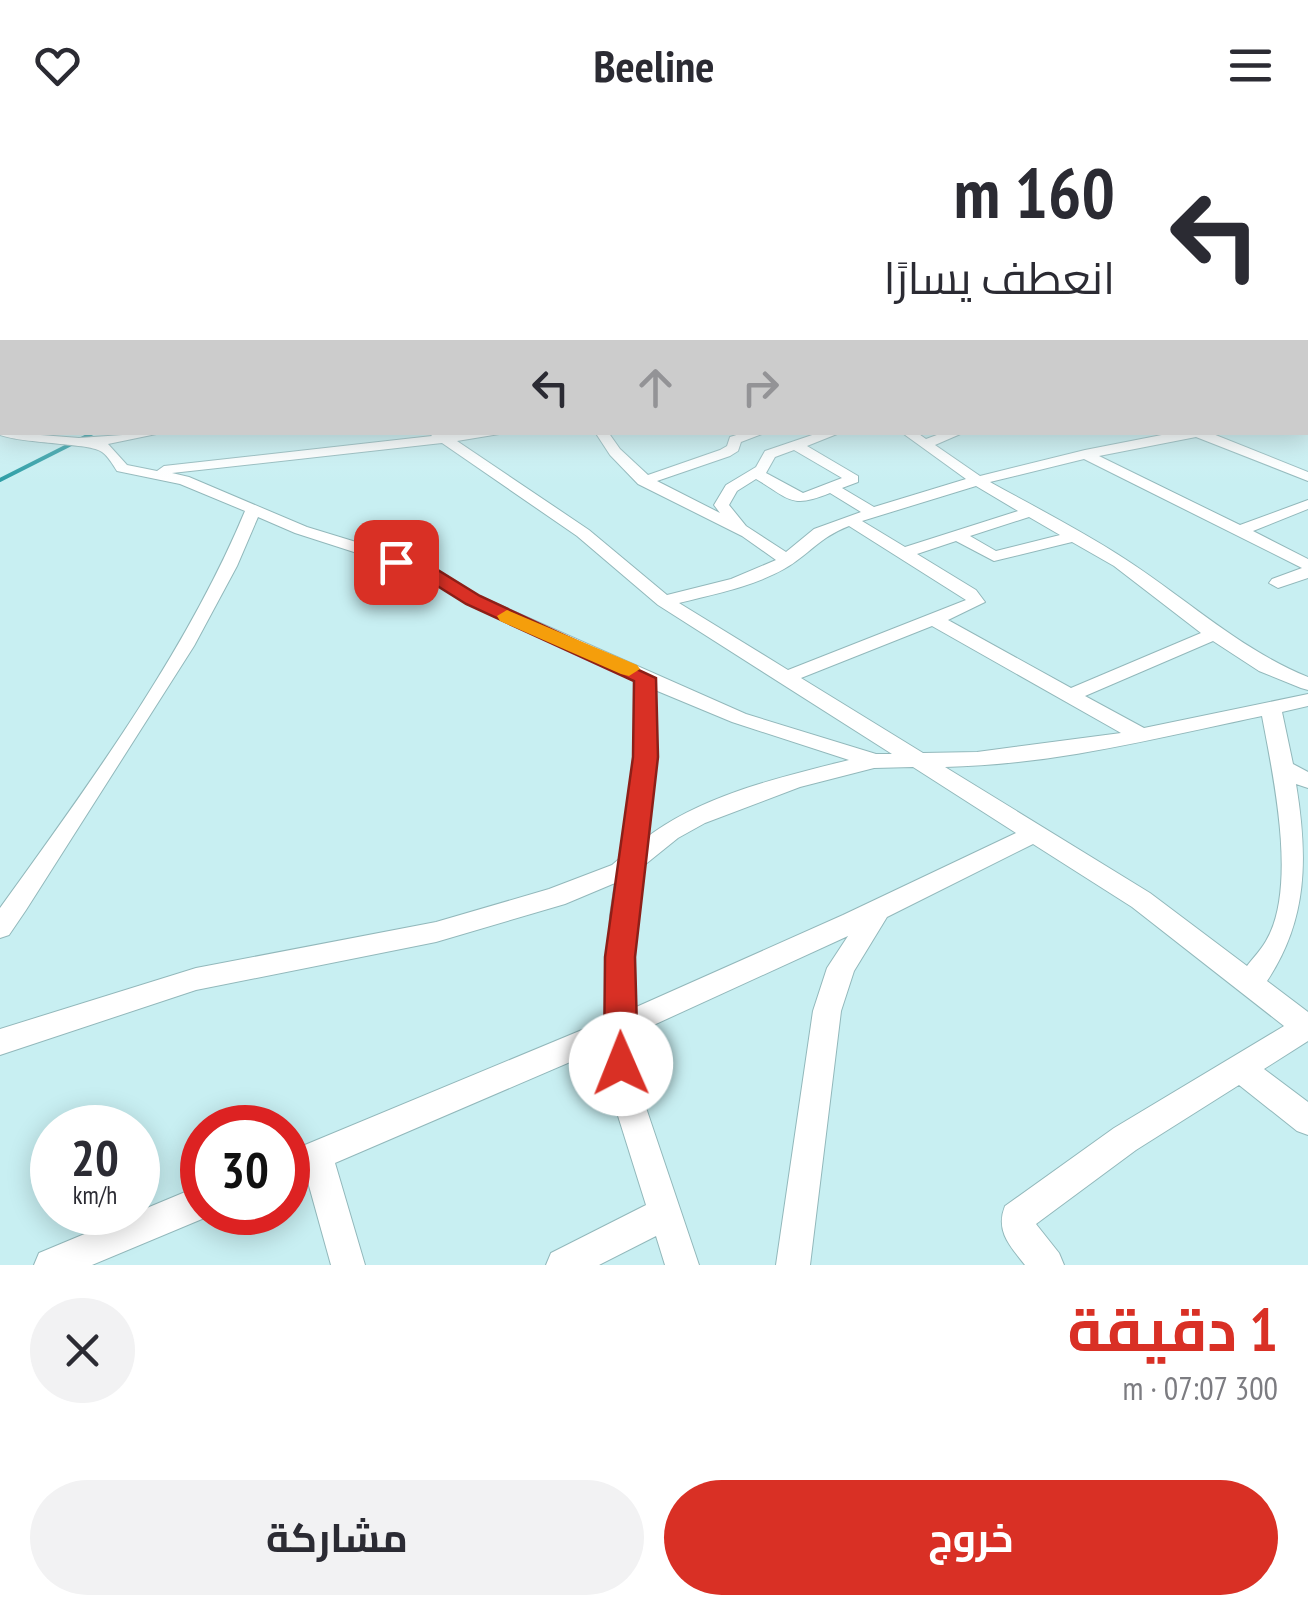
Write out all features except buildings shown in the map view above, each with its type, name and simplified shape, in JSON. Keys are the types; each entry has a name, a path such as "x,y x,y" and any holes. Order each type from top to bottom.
{"street":[{"path":"14,435 28,439 90,440 134,435"},
{"path":"137,472 437,435 583,533 664,601 1141,900 1307,1027 1124,1139 1017,1218 1018,1229 1047,1265"},
{"path":"603,435 627,468 644,481 743,531 787,560"},
{"path":"733,448 735,440 751,435"},
{"path":"743,531 721,505 731,488 761,468 768,455 827,435"},
{"path":"911,435 978,482 1152,584 1214,634 1266,666 1308,684"},
{"path":"924,444 950,435"},
{"path":"664,601 746,579 787,560 812,535 874,513 1085,454 1189,435"},
{"path":"1205,435 1308,477"},
{"path":"90,440 109,450 122,468 184,480 327,540 422,568 473,600 738,718 874,761"},
{"path":"733,448 802,498 853,478 796,445"},
{"path":"644,481 733,448"},
{"path":"1085,454 1308,568"},
{"path":"831,488 874,513"},
{"path":"1240,531 1308,504"},
{"path":"0,928 203,620 234,559 253,509"},
{"path":"904,553 1029,512"},
{"path":"785,678 973,606 975,598 850,521"},
{"path":"956,534 994,556 1071,537"},
{"path":"1278,584 1308,568"},
{"path":"938,621 1142,736"},
{"path":"1070,695 1214,634"},
{"path":"645,678 646,757 623,916 623,1084 682,1265"},
{"path":"0,1042 196,979 436,932 600,882 670,832 710,812 794,782 874,761 1025,754 1142,736 1308,700"},
{"path":"1248,984 1282,939 1298,890 1295,837 1271,708"},
{"path":"1282,768 1308,781"},
{"path":"310,1158 620,1028 879,910 1037,832"},
{"path":"793,1265 827,1011 841,968 879,910"},
{"path":"1240,1068 1308,1121"},
{"path":"310,1179 348,1265"},
{"path":"51,1265 180,1211"},
{"path":"563,1265 666,1213"}],"waterway":[{"path":"0,480 89,435"}],"slow traffic":[{"path":"507,616 629,669"}],"route":[{"path":"396,562 422,568 473,600 645,678 646,757 620,957 621,1064"}]}
